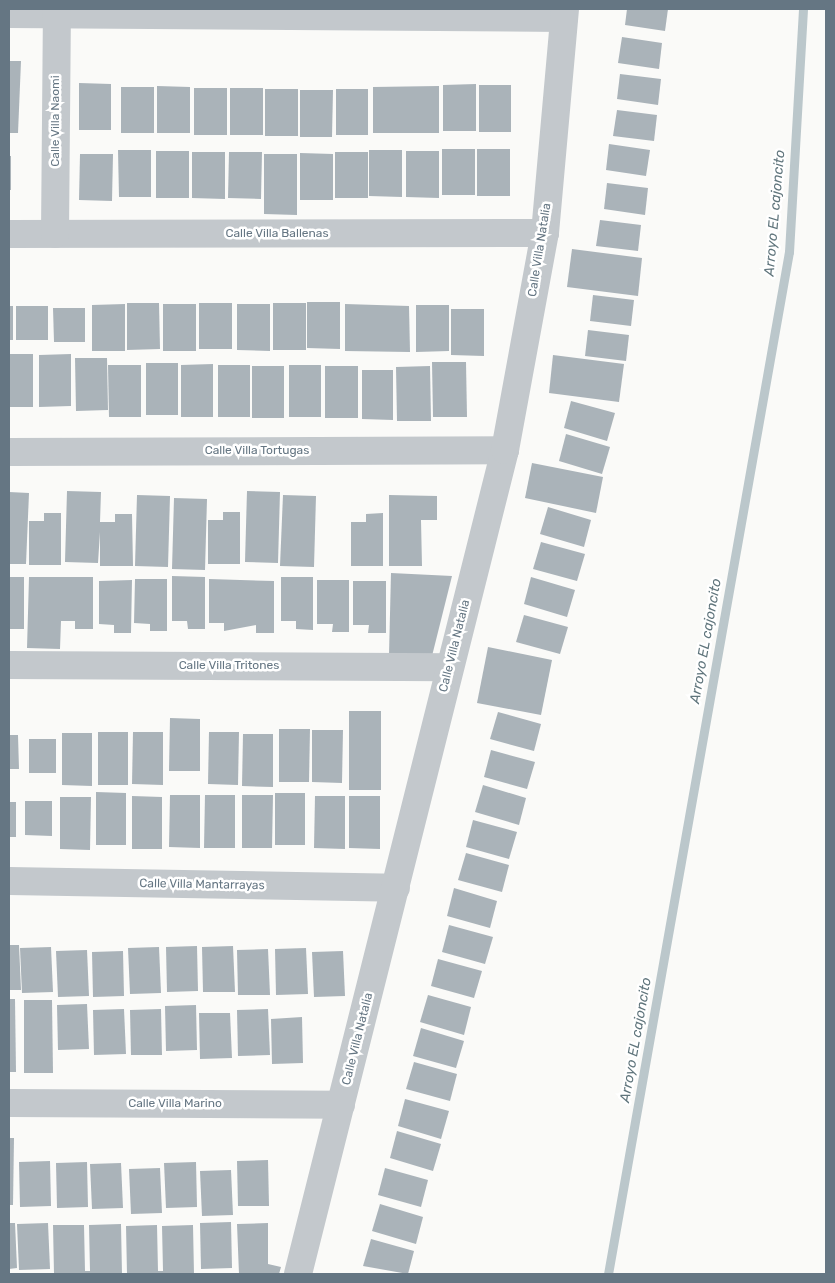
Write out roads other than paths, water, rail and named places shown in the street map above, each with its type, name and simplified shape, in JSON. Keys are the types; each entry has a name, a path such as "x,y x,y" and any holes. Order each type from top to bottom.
{"street":[{"path":"9,14 57,11 564,14"},
{"name":"Calle Villa Naomi","path":"56,234 57,11"},
{"name":"Calle Villa Natalia","path":"298,1274 505,450 545,233 564,14"},
{"name":"Calle Villa Ballenas","path":"9,234 545,233"},
{"name":"Calle Villa Tortugas","path":"9,452 505,450"},
{"name":"Calle Villa Tritones","path":"9,665 449,667"},
{"name":"Calle Villa Mantarrayas","path":"9,881 396,888"},
{"name":"Calle Villa Marino","path":"9,1103 341,1105"}],"waterway":[{"name":"Arroyo EL cajoncito","path":"608,1274 789,252 803,9"}]}
